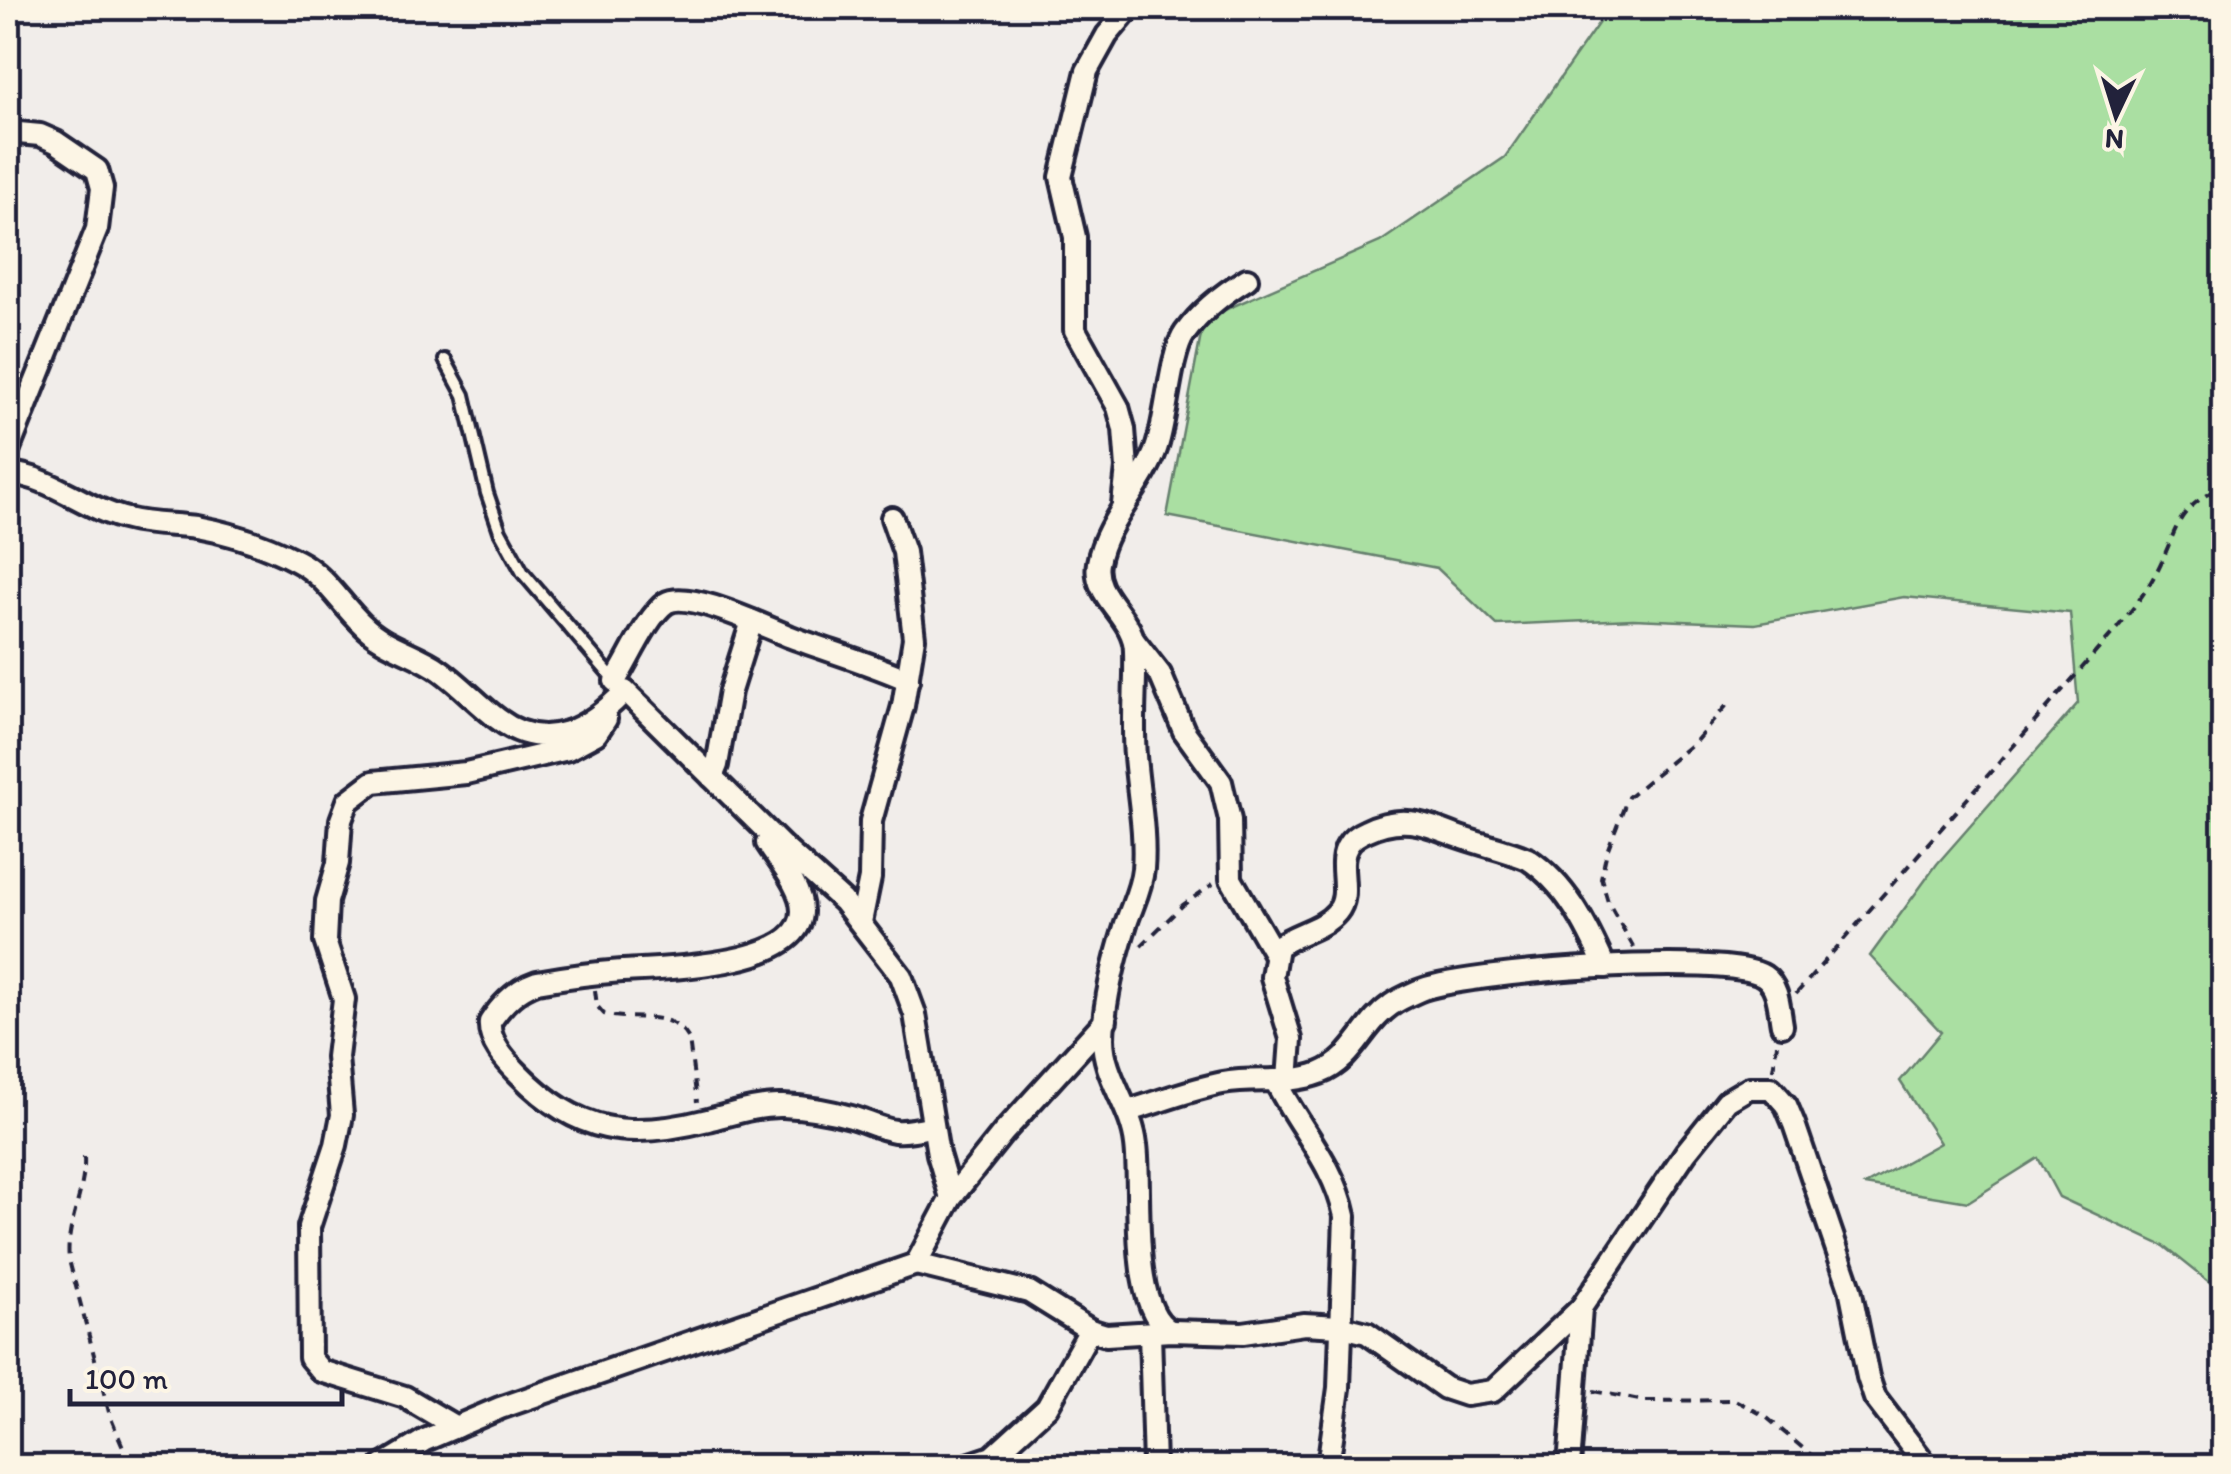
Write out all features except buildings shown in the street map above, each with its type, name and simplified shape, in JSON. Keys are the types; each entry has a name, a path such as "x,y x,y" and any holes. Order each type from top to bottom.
{"street":[{"path":"1122,512 1126,484 1124,429 1118,407 1075,330 1075,237 1061,177 1087,71 1106,35 1130,8"},
{"path":"8,132 40,135 56,142 97,170 102,188 97,228 8,451"},
{"path":"1248,279 1216,300 1179,343 1157,448 1105,543 1098,573 1108,598 1126,620 1135,642 1160,674 1184,731 1222,782 1230,820 1231,875 1275,956 1274,991 1290,1039 1282,1080 1297,1121 1326,1161 1341,1198 1345,1242 1339,1388 1328,1466"},
{"path":"8,473 41,480 129,520 226,534 296,561 331,586 362,624 385,643 435,666 503,723 529,734 550,736 570,732 592,722 610,707"},
{"path":"862,922 870,878 871,821 908,680 914,638 904,552 892,518"},
{"path":"456,1426 406,1397 321,1371 310,1358 309,1227 336,1146 342,1115 338,1040 344,999 325,941 327,901 348,802 374,782 466,773 585,742 604,723 656,614 674,600 715,608 865,660 908,680"},
{"path":"712,777 718,766 730,691 752,621"},
{"path":"1135,642 1132,704 1142,869 1109,987 1103,1036 1109,1071 1128,1110 1136,1146 1138,1227 1148,1305 1161,1326 1154,1466"},
{"path":"620,686 862,922 902,976 916,1014 933,1126 951,1198"},
{"path":"742,806 795,889 802,909 798,925 775,944 720,964 593,975 526,986 507,1001 489,1028 502,1055 556,1108 602,1128 634,1131 703,1121 752,1108 786,1106 837,1113 893,1131 933,1126"},
{"path":"1275,956 1284,942 1318,926 1338,910 1344,892 1342,862 1349,842 1378,825 1410,821 1506,850 1542,869 1568,898 1605,967"},
{"path":"1128,1110 1222,1083 1282,1080 1323,1072 1341,1062 1390,1006 1422,989 1489,976 1605,967 1723,965 1763,976 1776,994 1782,1025"},
{"path":"916,1264 951,1198 1003,1133 1106,1020"},
{"path":"382,1466 456,1426 916,1264 1028,1292 1090,1330 1106,1334 1222,1334 1293,1324 1339,1326 1367,1333 1445,1388 1474,1395 1493,1391 1582,1308 1710,1120 1736,1094 1760,1086 1771,1088 1786,1105 1794,1124 1850,1288 1875,1398 1926,1466"},
{"path":"1569,1466 1582,1308"},
{"path":"965,1466 992,1457 1047,1407 1090,1330"}],"lane":[{"path":"445,360 464,395 500,531 524,573 620,686"}],"path":[{"path":"1771,1088 1782,1025 1798,989 2132,610 2156,574 2182,513 2224,485"},
{"path":"1643,966 1603,891 1601,878 1607,851 1628,797 1696,741 1727,706"},
{"path":"1137,949 1202,890 1231,875"},
{"path":"593,975 597,1006 604,1014 656,1018 684,1030 690,1039 695,1093 703,1121"},
{"path":"84,1158 81,1197 68,1240 69,1260 110,1416 131,1466"},
{"path":"1576,1386 1646,1401 1735,1400 1766,1416 1824,1466"}],"green space":[{"path":"1609,8 2223,8 2223,1293 2164,1246 2059,1197 2038,1158 1968,1202 1865,1185 1940,1143 1900,1081 1941,1032 1870,956 1937,864 2078,703 2070,613 1904,597 1755,624 1633,619 1497,625 1437,568 1167,516 1204,319 1380,242 1505,157"}]}
